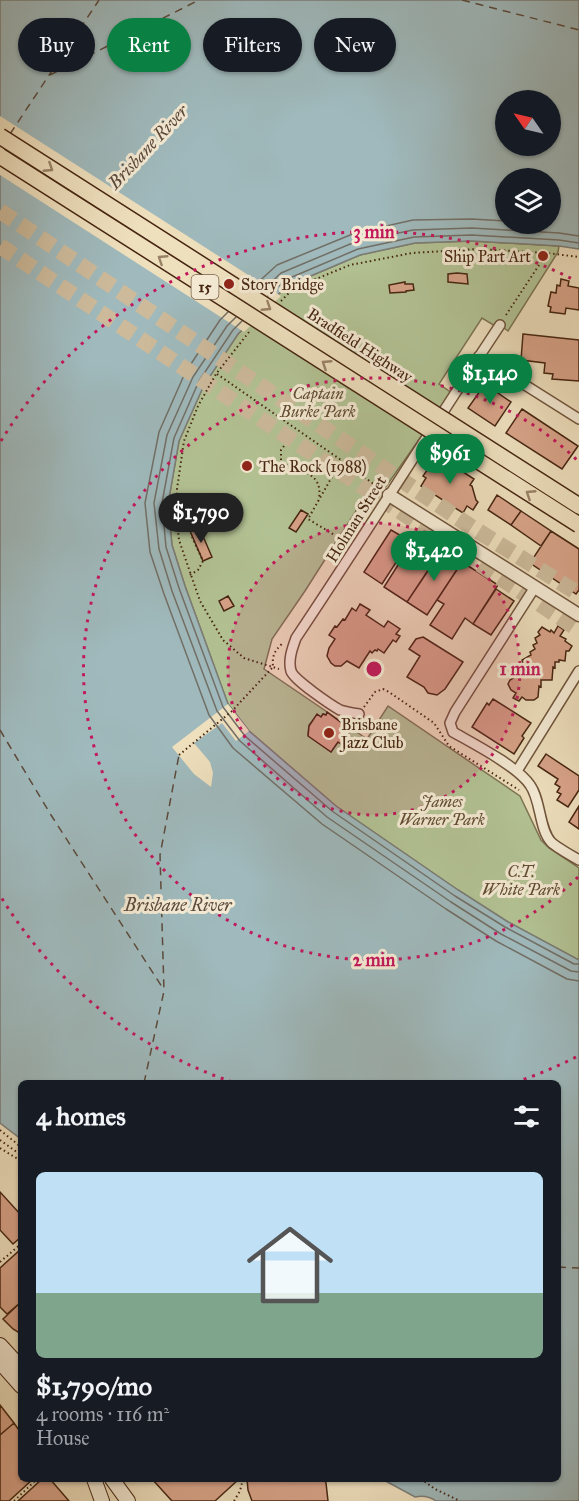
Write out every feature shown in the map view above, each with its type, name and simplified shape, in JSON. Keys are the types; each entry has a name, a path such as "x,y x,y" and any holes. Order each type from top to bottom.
{"highway":[{"name":"Bradfield Highway","path":"0,136 579,506"},
{"name":"Bradfield Highway","path":"0,156 579,525"}],"main road":[{"path":"0,1345 18,1365"},
{"path":"0,1362 18,1383"},
{"path":"95,1482 102,1501"},
{"path":"114,1482 128,1501"}],"street":[{"name":"Holman Street","path":"296,638 500,325"},
{"path":"479,356 579,419"},
{"path":"389,495 579,615"},
{"path":"535,587 450,723 453,732 517,771 530,784 544,828 551,842 579,860"},
{"path":"296,638 291,651 290,669 295,678 338,709 359,714"},
{"path":"517,771 579,671"}],"path":[{"path":"278,304 294,288 350,266 412,253 477,249 579,257"},
{"path":"500,325 547,253"},
{"path":"253,328 216,374 198,406 184,441 177,489 179,540 200,601 223,640 243,658 292,673"},
{"path":"216,374 389,495"},
{"path":"284,446 281,450 281,461 314,477 320,489 318,501"},
{"path":"341,460 308,519 356,549"},
{"path":"190,574 198,570 203,561 192,537"},
{"path":"178,755 232,711 273,667 272,658 281,645 296,638"},
{"path":"359,714 375,692 383,689 434,723 449,746 520,791"},
{"path":"0,1130 18,1145"},
{"path":"0,1140 18,1153"},
{"path":"0,1148 18,1159"},
{"path":"0,1262 18,1247"},
{"path":"14,1501 35,1482"},
{"path":"234,1501 242,1482"},
{"path":"425,1482 460,1501"}],"green space":[{"name":"Captain Burke Park","path":"472,241 559,246 558,252 508,331 482,318 439,384 452,393 368,512 359,506 272,639 264,669 367,739 388,706 520,796 541,840 579,868 579,960 508,922 336,806 249,731 228,704 172,545 168,504 179,441 204,385 238,334 287,286 360,255 415,243","holes":["328,713 351,730 341,744 338,742 331,752 308,735 309,725 317,715 321,717"]}],"water":[{"name":"Brisbane River","path":"0,0 579,0 579,249 472,241 415,243 360,255 287,286 238,334 204,385 179,441 168,504 172,545 185,586 228,704 249,731 336,806 508,922 579,960 579,1501 436,1501 426,1496 415,1497 388,1482 561,1482 561,1080 18,1080 18,1137 0,1123"}],"pier":[{"name":"Story Bridge","path":"0,116 281,296 244,332 0,175"},
{"path":"228,704 249,731 236,741 222,723 194,743 210,762 213,773 211,787 194,774 172,747"}],"building":[{"path":"448,274 467,274 468,284 448,282"},
{"path":"561,279 569,281 568,286 579,288 579,310 566,308 565,314 550,312 551,307 548,306 551,292 556,293"},
{"path":"405,282 405,284 413,284 414,290 390,293 389,285"},
{"path":"523,334 579,340 579,381 552,379 553,374 544,373 545,363 521,360"},
{"path":"485,384 511,402 495,426 468,408"},
{"path":"522,409 578,446 562,469 506,433"},
{"path":"440,457 474,479 470,485 478,502 473,510 467,506 463,513 421,486 426,478 423,476 430,466 433,468"},
{"path":"497,495 521,511 511,525 488,510"},
{"path":"301,510 308,514 296,532 289,528"},
{"path":"521,511 551,531 541,546 511,525"},
{"path":"199,527 212,557 203,561 190,531"},
{"path":"391,530 410,541 382,584 364,572"},
{"path":"551,531 579,549 579,590 576,594 530,563"},
{"path":"412,543 436,559 407,602 384,587"},
{"path":"442,549 462,562 427,615 407,602"},
{"path":"462,562 498,585 473,624 465,618 452,639 430,625 444,604 437,600"},
{"path":"496,589 514,601 491,635 473,624"},
{"path":"228,596 234,606 224,611 219,601"},
{"path":"360,604 370,610 366,615 384,627 388,621 400,629 396,634 400,636 396,642 393,640 384,653 378,649 372,653 370,651 359,668 347,661 341,666 335,666 327,656 335,639 329,635 335,626 337,627 343,619 345,620 352,608 356,611"},
{"path":"558,626 564,630 560,636 572,646 569,651 566,651 565,661 555,662 552,680 541,680 538,697 534,700 526,700 522,697 519,701 513,698 516,693 508,684 510,680 525,670 522,660 531,655 530,652 535,649 533,645 537,643 535,638 540,635 538,632 542,627 554,633"},
{"path":"423,637 463,662 445,689 437,695 428,693 424,687 407,677 420,656 409,649 416,639"},
{"path":"493,699 531,723 514,754 472,727 487,703 489,705"},
{"name":"Brisbane Jazz Club","path":"327,712 351,730 341,744 338,742 331,752 308,736 309,726 317,714 321,717"},
{"path":"546,754 579,776 579,790 568,807 557,800 561,794 557,792 560,787 555,784 558,779 538,766"},
{"path":"579,806 579,829 569,822"},
{"path":"0,1192 18,1212 18,1240 13,1244 0,1230"},
{"path":"18,1252 18,1305 7,1314 0,1307 0,1268"},
{"path":"18,1305 18,1332 3,1319"},
{"path":"0,1405 14,1423 0,1435"},
{"path":"14,1423 18,1429 18,1482 30,1482 9,1501 0,1501 0,1435"},
{"path":"39,1482 53,1482 69,1501 18,1501"},
{"path":"155,1482 236,1482 215,1501 172,1501"},
{"path":"155,1482 236,1482 215,1501 172,1501"},
{"path":"247,1482 326,1482 328,1501 252,1501"}],"ferry route":[{"path":"10,134 99,0"},
{"path":"50,75 199,0"},
{"path":"462,0 579,30"},
{"path":"0,730 51,815 164,990"},
{"path":"145,1080 164,991 160,855 179,755"},
{"path":"561,1267 579,1268"}],"tunnel":[{"path":"0,211 470,526 579,594"},
{"path":"0,246 579,630"}],"place":[{"name":"Ship Part Art","path":"543,256"},
{"name":"Story Bridge","path":"229,284"},
{"name":"The Rock (1988)","path":"247,466"},
{"name":"Brisbane Jazz Club","path":"329,733"}],"park label":[{"name":"James Warner Park","path":"442,810"},
{"name":"C.T. White Park","path":"521,880"}]}
